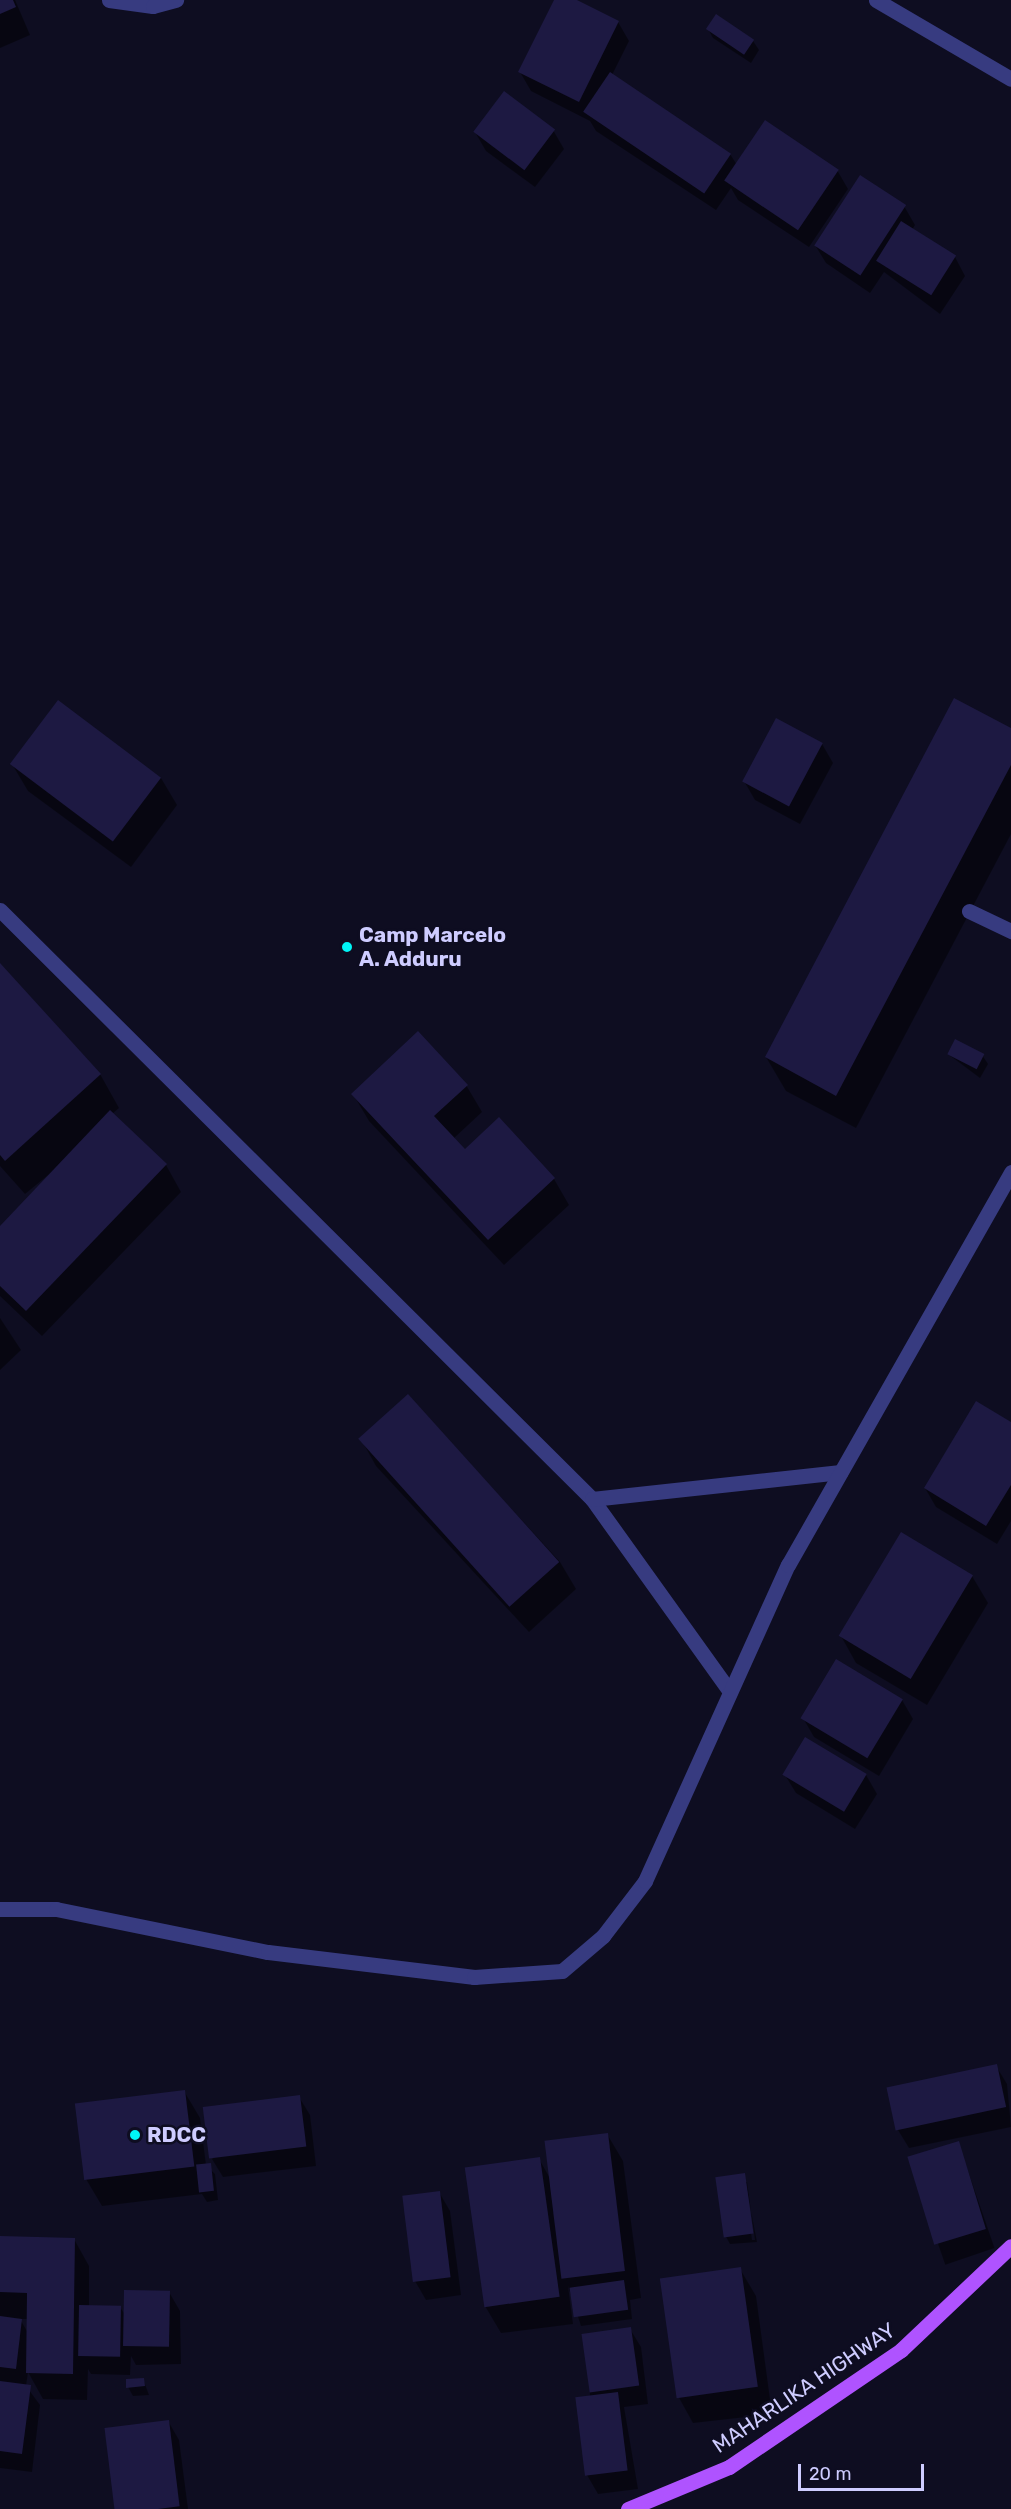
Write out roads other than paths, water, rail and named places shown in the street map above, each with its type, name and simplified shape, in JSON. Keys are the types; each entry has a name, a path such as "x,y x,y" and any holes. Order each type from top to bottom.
{"main road":[{"name":"MAHARLIKA HIGHWAY","path":"628,2509 729,2467 901,2350 1011,2246"}],"street":[{"path":"109,0 153,6 176,0"},
{"path":"876,0 1011,79"},
{"path":"0,910 592,1499 730,1692"},
{"path":"969,910 1011,931"},
{"path":"0,1910 56,1909 268,1952 474,1977 562,1971 603,1936 645,1881 788,1565 1011,1172"},
{"path":"592,1499 841,1472"}],"place":[{"name":"Camp Marcelo A. Adduru","path":"347,947"},
{"name":"RDCC","path":"135,2135"}]}
